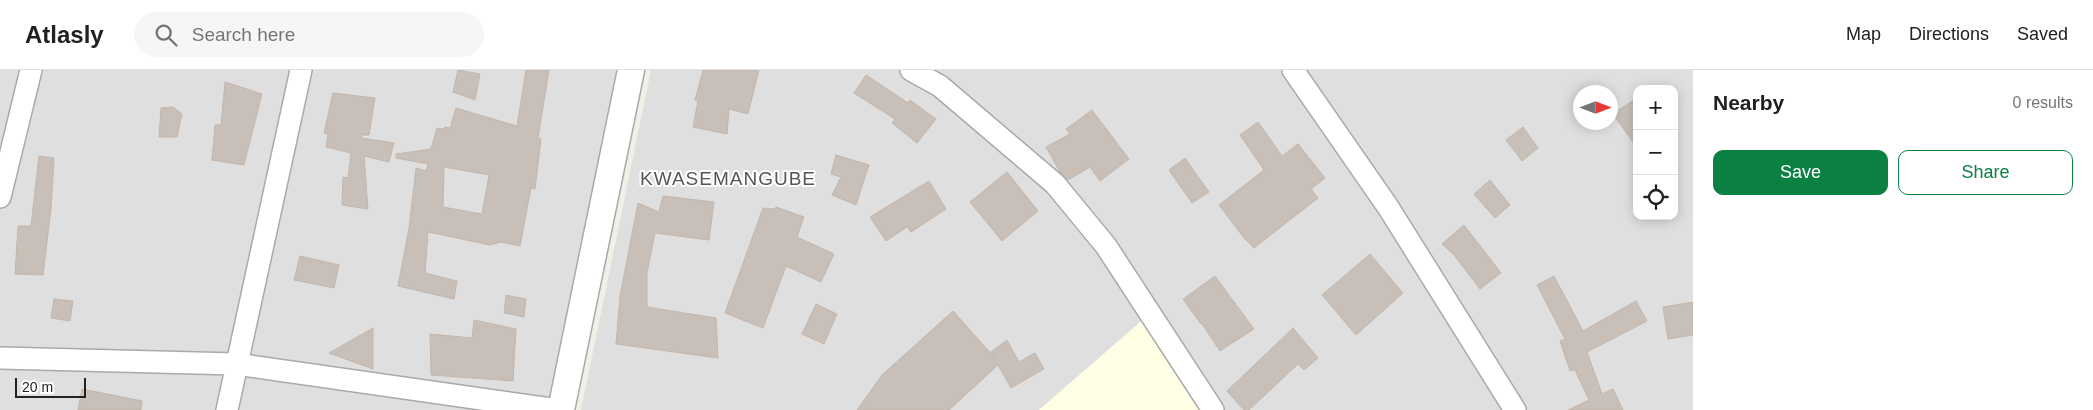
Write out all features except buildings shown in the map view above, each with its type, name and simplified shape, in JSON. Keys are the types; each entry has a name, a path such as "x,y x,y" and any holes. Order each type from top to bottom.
{"street":[{"path":"0,197 31,70"},
{"path":"227,410 301,70"},
{"path":"0,358 236,364 560,410 631,70"},
{"path":"911,70 940,86 1055,184 1106,246 1213,410"},
{"path":"1293,70 1388,208 1514,410"}],"shaded area":[{"path":"0,70 617,70 546,410 0,410"},
{"path":"651,70 1693,70 1693,410 1206,410 1145,318 1039,410 581,410"},
{"path":"1145,318 1206,410 1039,410"}],"district":[{"name":"KWASEMANGUBE","path":"728,178"}]}
